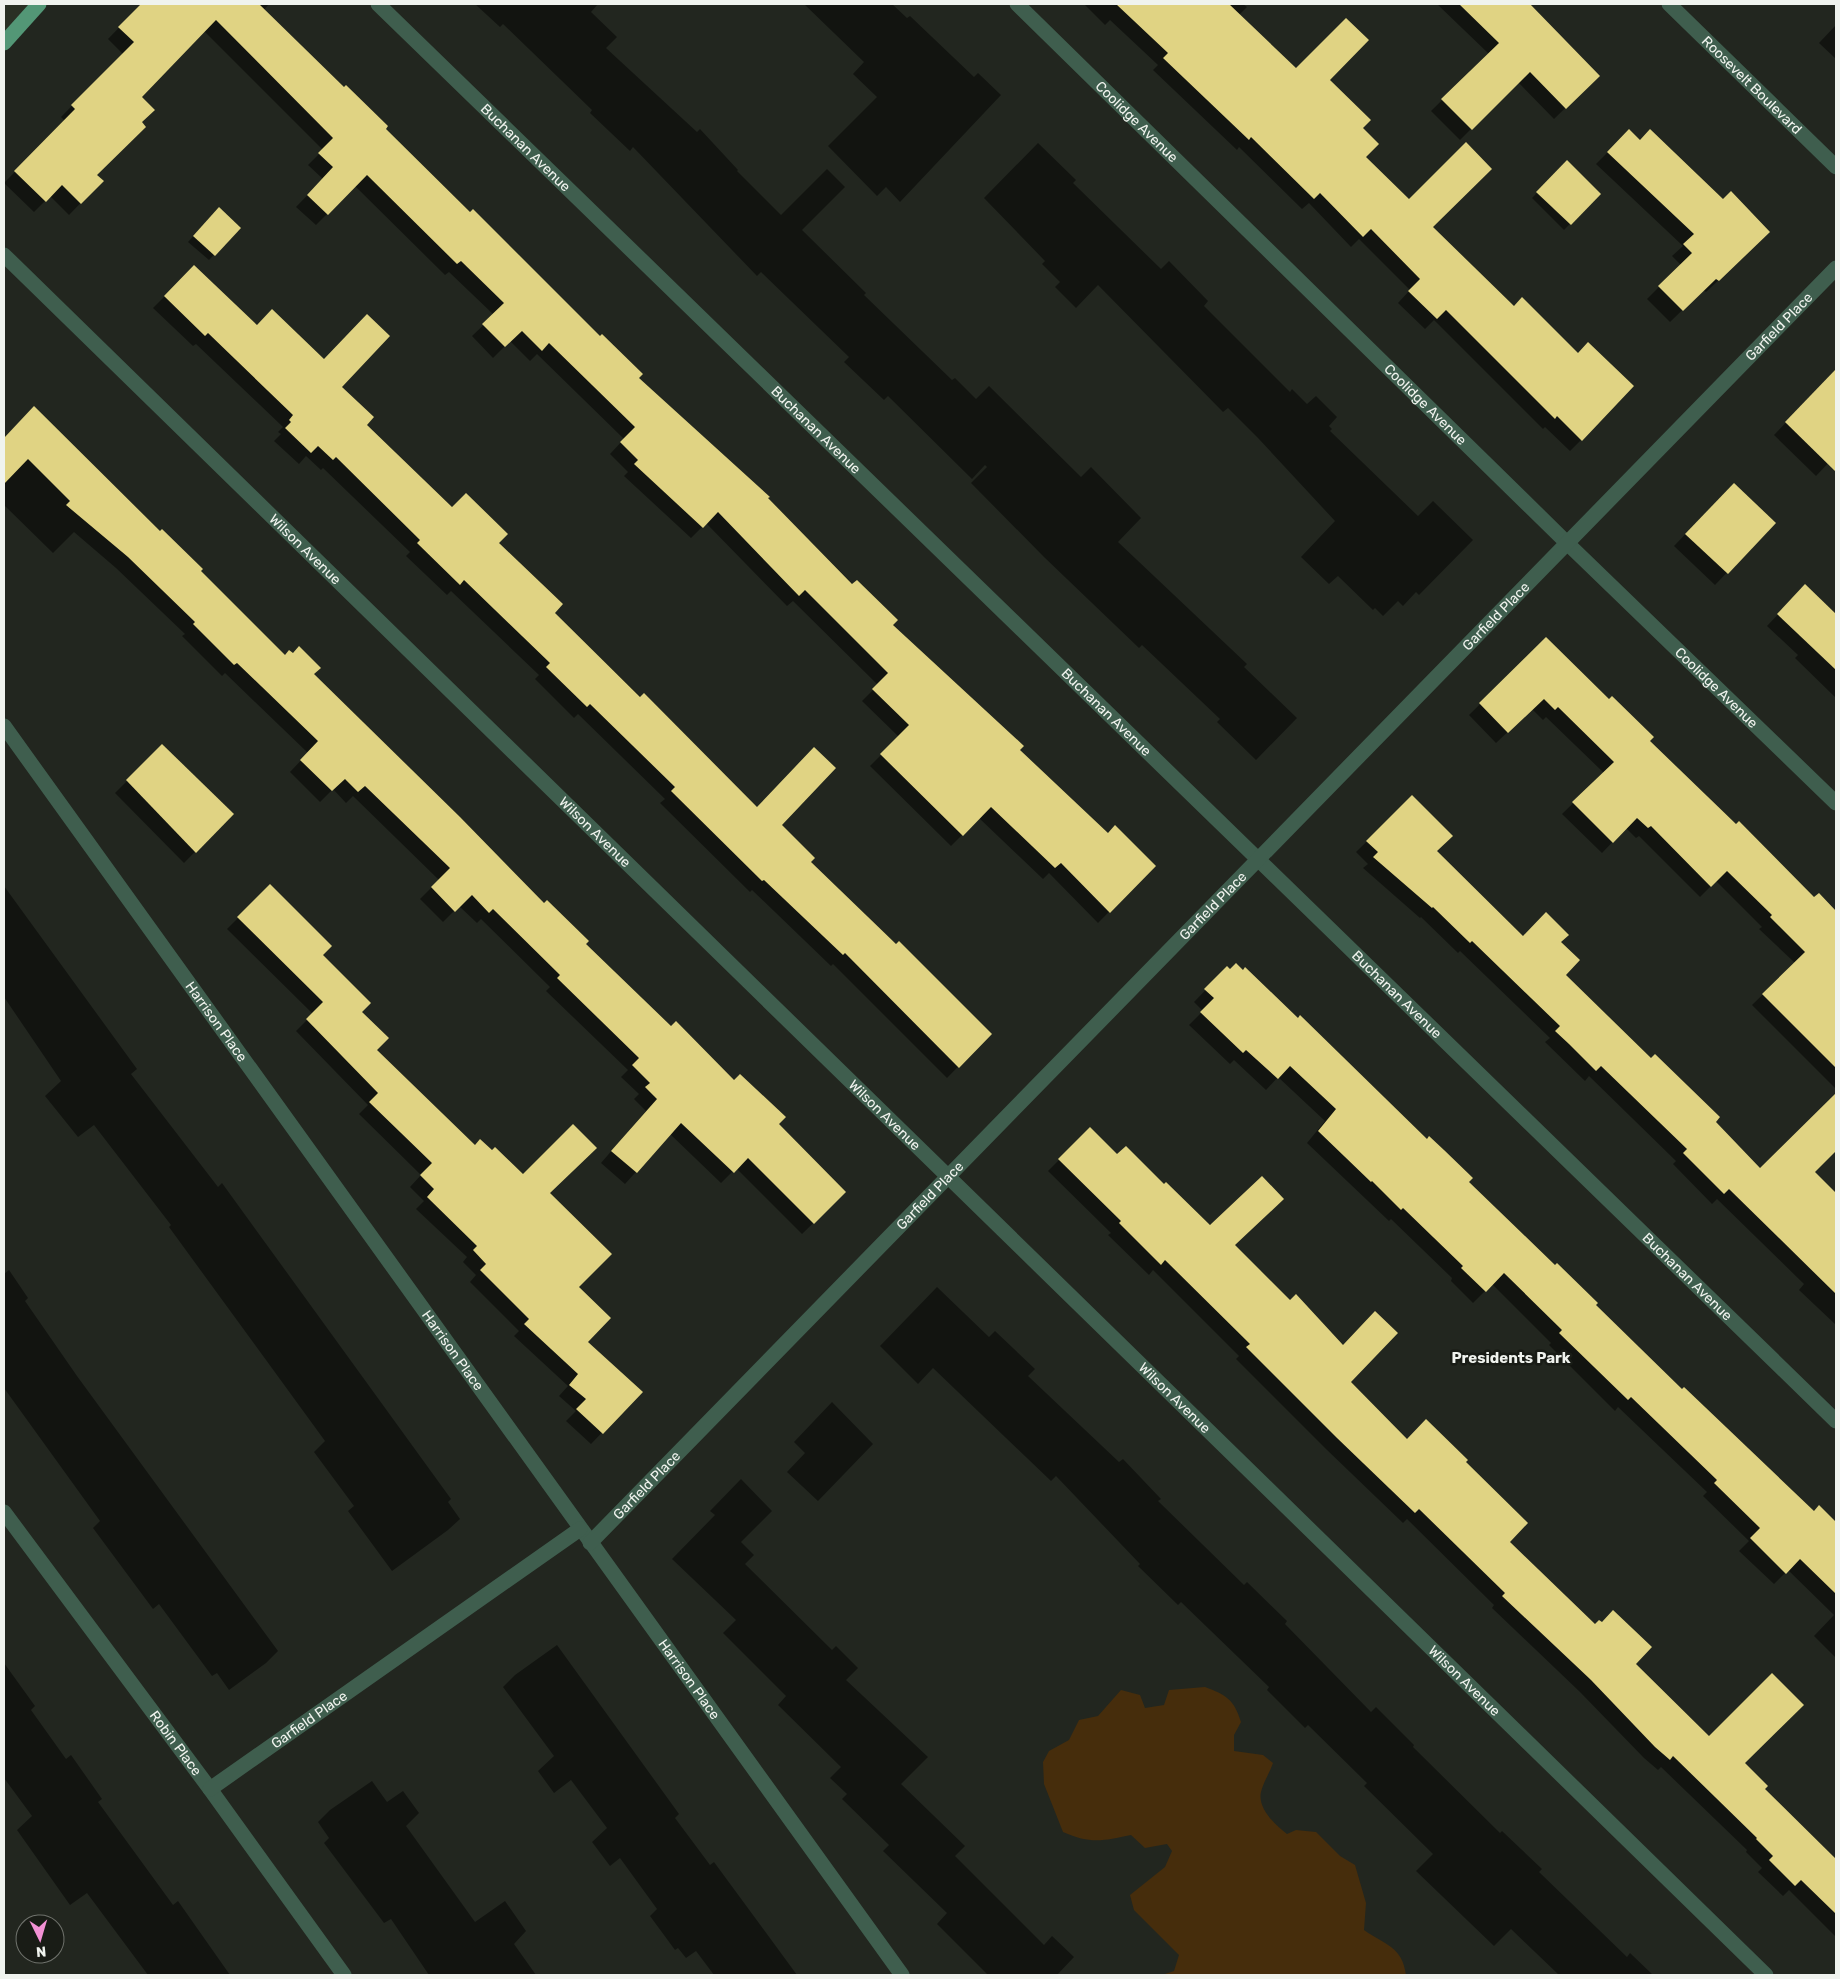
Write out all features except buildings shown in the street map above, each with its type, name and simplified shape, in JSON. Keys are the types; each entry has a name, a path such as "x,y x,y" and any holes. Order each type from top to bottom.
{"main road":[{"path":"4,43 40,4"}],"street":[{"name":"Buchanan Avenue","path":"378,4 1836,1421"},
{"name":"Coolidge Avenue","path":"1017,4 1567,543 1836,803"},
{"name":"Roosevelt Boulevard","path":"1669,4 1836,167"},
{"name":"Wilson Avenue","path":"4,254 1766,1975"},
{"name":"Garfield Place","path":"590,1543 946,1176 1258,861 1836,268"},
{"name":"Harrison Place","path":"4,726 902,1975"},
{"name":"Robin Place","path":"4,1512 210,1789 344,1975"},
{"name":"Garfield Place","path":"210,1789 580,1529"}],"shaded area":[{"path":"4,4 38,4 4,42"},
{"path":"1205,1687 1228,1699 1238,1714 1241,1722 1234,1735 1234,1751 1263,1755 1273,1763 1261,1792 1262,1804 1268,1816 1287,1834 1296,1830 1316,1832 1340,1856 1355,1865 1366,1903 1364,1930 1396,1952 1401,1958 1406,1975 1162,1975 1174,1971 1179,1955 1134,1910 1130,1895 1165,1867 1172,1851 1167,1844 1145,1848 1131,1835 1112,1839 1089,1840 1063,1832 1044,1784 1043,1762 1049,1751 1069,1740 1079,1720 1098,1716 1121,1690 1140,1695 1145,1708 1164,1705 1169,1690"}],"district":[{"name":"Presidents Park","path":"1511,1358"}]}
